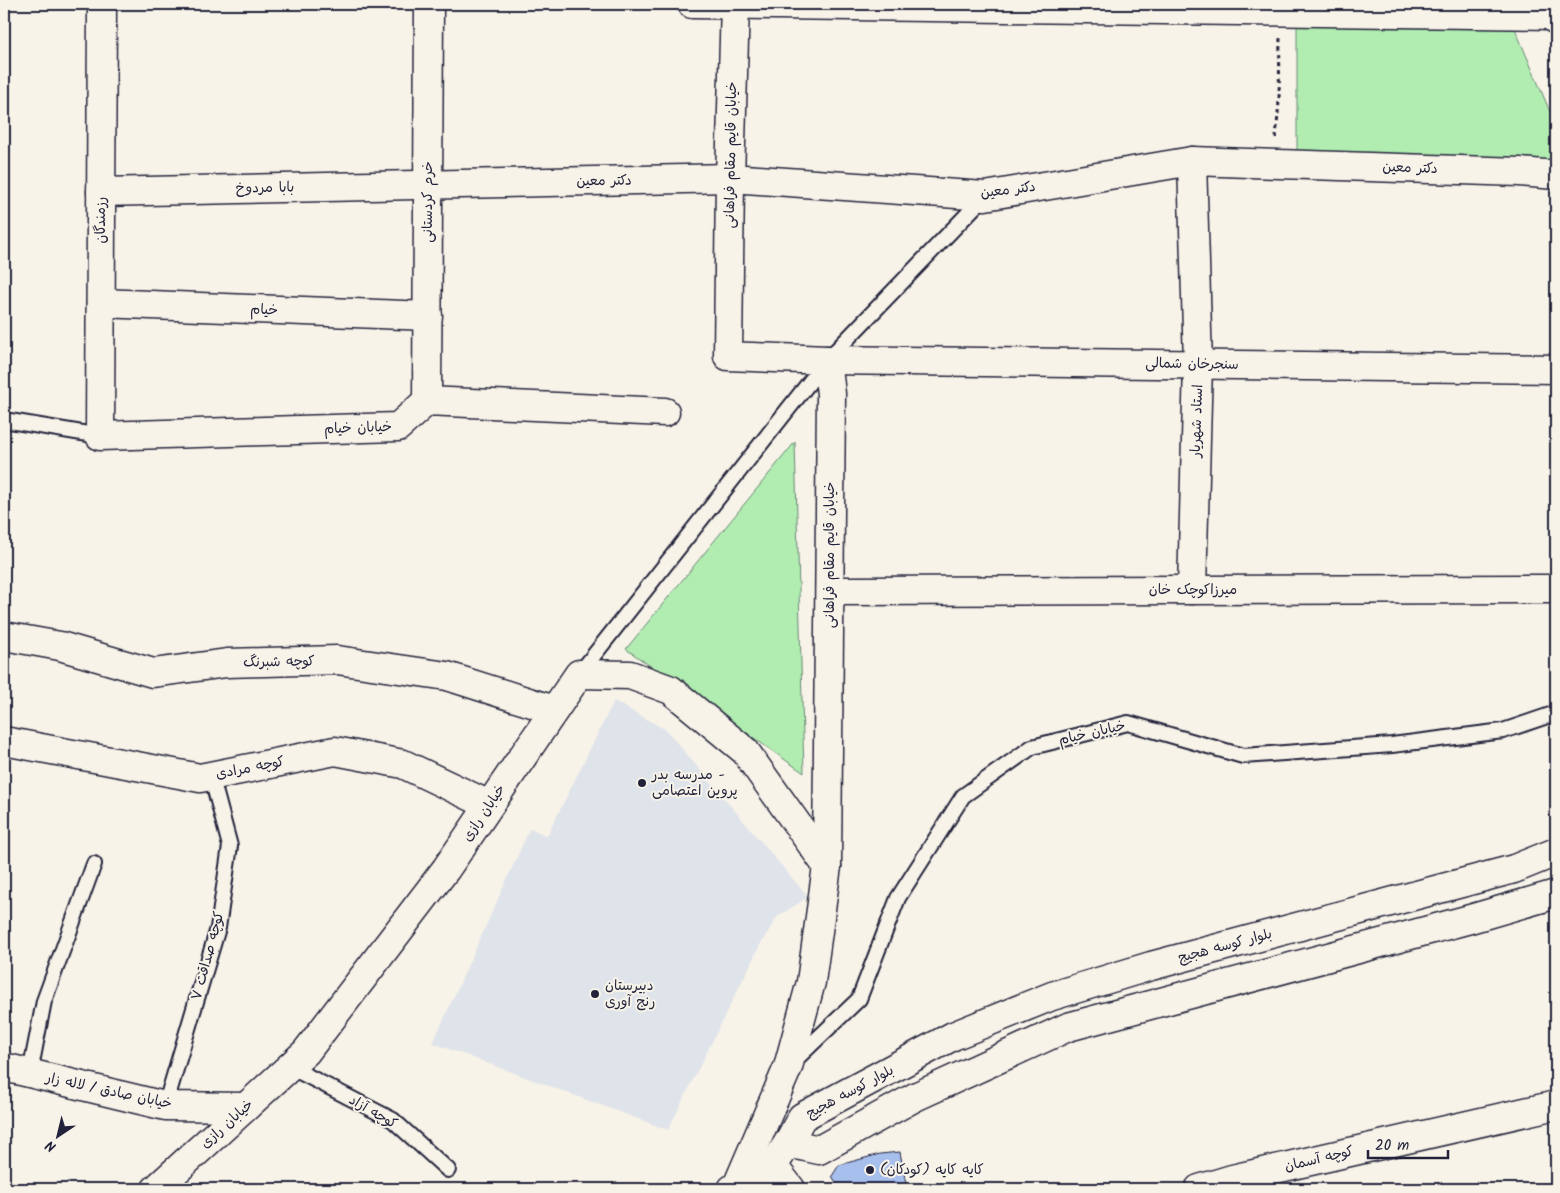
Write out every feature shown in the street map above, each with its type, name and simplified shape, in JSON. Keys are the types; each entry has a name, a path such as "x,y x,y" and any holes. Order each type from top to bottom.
{"street":[{"name":"رزمندگان","path":"100,436 102,4"},
{"name":"خرم کردستانی","path":"427,401 430,4"},
{"path":"692,4 1281,12 1553,13"},
{"name":"خیابان قایم مقام فراهانی","path":"735,1188 788,1067 811,982 828,866 831,394 827,360 728,356 730,178 736,4"},
{"name":"دکتر معین","path":"428,184 730,178 985,196 1192,161 1520,172 1556,175"},
{"name":"استاد شهریار","path":"1192,161 1198,364 1192,590"},
{"name":"بابا مردوخ","path":"101,192 428,184"},
{"name":"خیام","path":"101,303 428,316"},
{"name":"سنجرخان شمالی","path":"827,360 1556,369"},
{"path":"427,401 665,412"},
{"name":"خیابان خیام","path":"100,436 398,427 427,401"},
{"name":"میرزاکوچک خان","path":"830,591 1556,590"},
{"name":"کوچه شبرنگ","path":"4,636 60,646 153,674 227,663 337,660 448,676 554,710"},
{"path":"578,674 630,674 671,690 745,751 828,866"},
{"name":"خیابان رازی","path":"156,1189 306,1052 446,869 578,674"},
{"name":"کوچه مرادی","path":"4,741 200,778 335,751 403,764 489,805"},
{"name":"بلوار کوسه هجیج","path":"773,1166 802,1117 953,1036 1052,996 1151,966 1514,870 1556,852"},
{"path":"788,1143 819,1150 915,1097 1068,1028 1556,894"},
{"name":"خیابان صادق / لاله زار","path":"4,1067 165,1106 246,1107"},
{"name":"کوچه آسمان","path":"1199,1189 1233,1184 1556,1105"},
{"path":"735,1188 773,1166 791,1189"}],"lane":[{"path":"578,674 827,360 985,196"},
{"path":"4,420 100,436"},
{"name":"خیابان خیام","path":"788,1067 859,999 898,898 963,796 1032,747 1128,723 1243,756 1253,756 1392,745 1503,732 1556,713"},
{"name":"کوچه صداقت ۷","path":"165,1106 218,928 229,855 230,846 211,776"},
{"path":"30,1073 44,1001 94,864"},
{"name":"کوچه آزاد","path":"290,1067 393,1120 448,1170"}],"path":[{"path":"1274,164 1279,100 1281,12"}],"shaded area":[{"name":"دبیرستان رنج آوری","path":"614,701 666,730 808,897 777,917 760,945 668,1130 433,1043 530,828 547,836"}],"green space":[{"path":"1297,4 1508,12 1556,126 1556,169 1297,159"},
{"path":"795,442 804,773 626,649"}],"building":[{"name":"کایه کایه (کودکان)","path":"900,1152 907,1189 840,1189 832,1176 839,1165 880,1154"}],"place":[{"name":"مدرسه بدر - پروین اعتصامی","path":"642,783"},
{"name":"دبیرستان رنج آوری","path":"595,994"},
{"name":"کایه کایه (کودکان)","path":"870,1170"}]}
